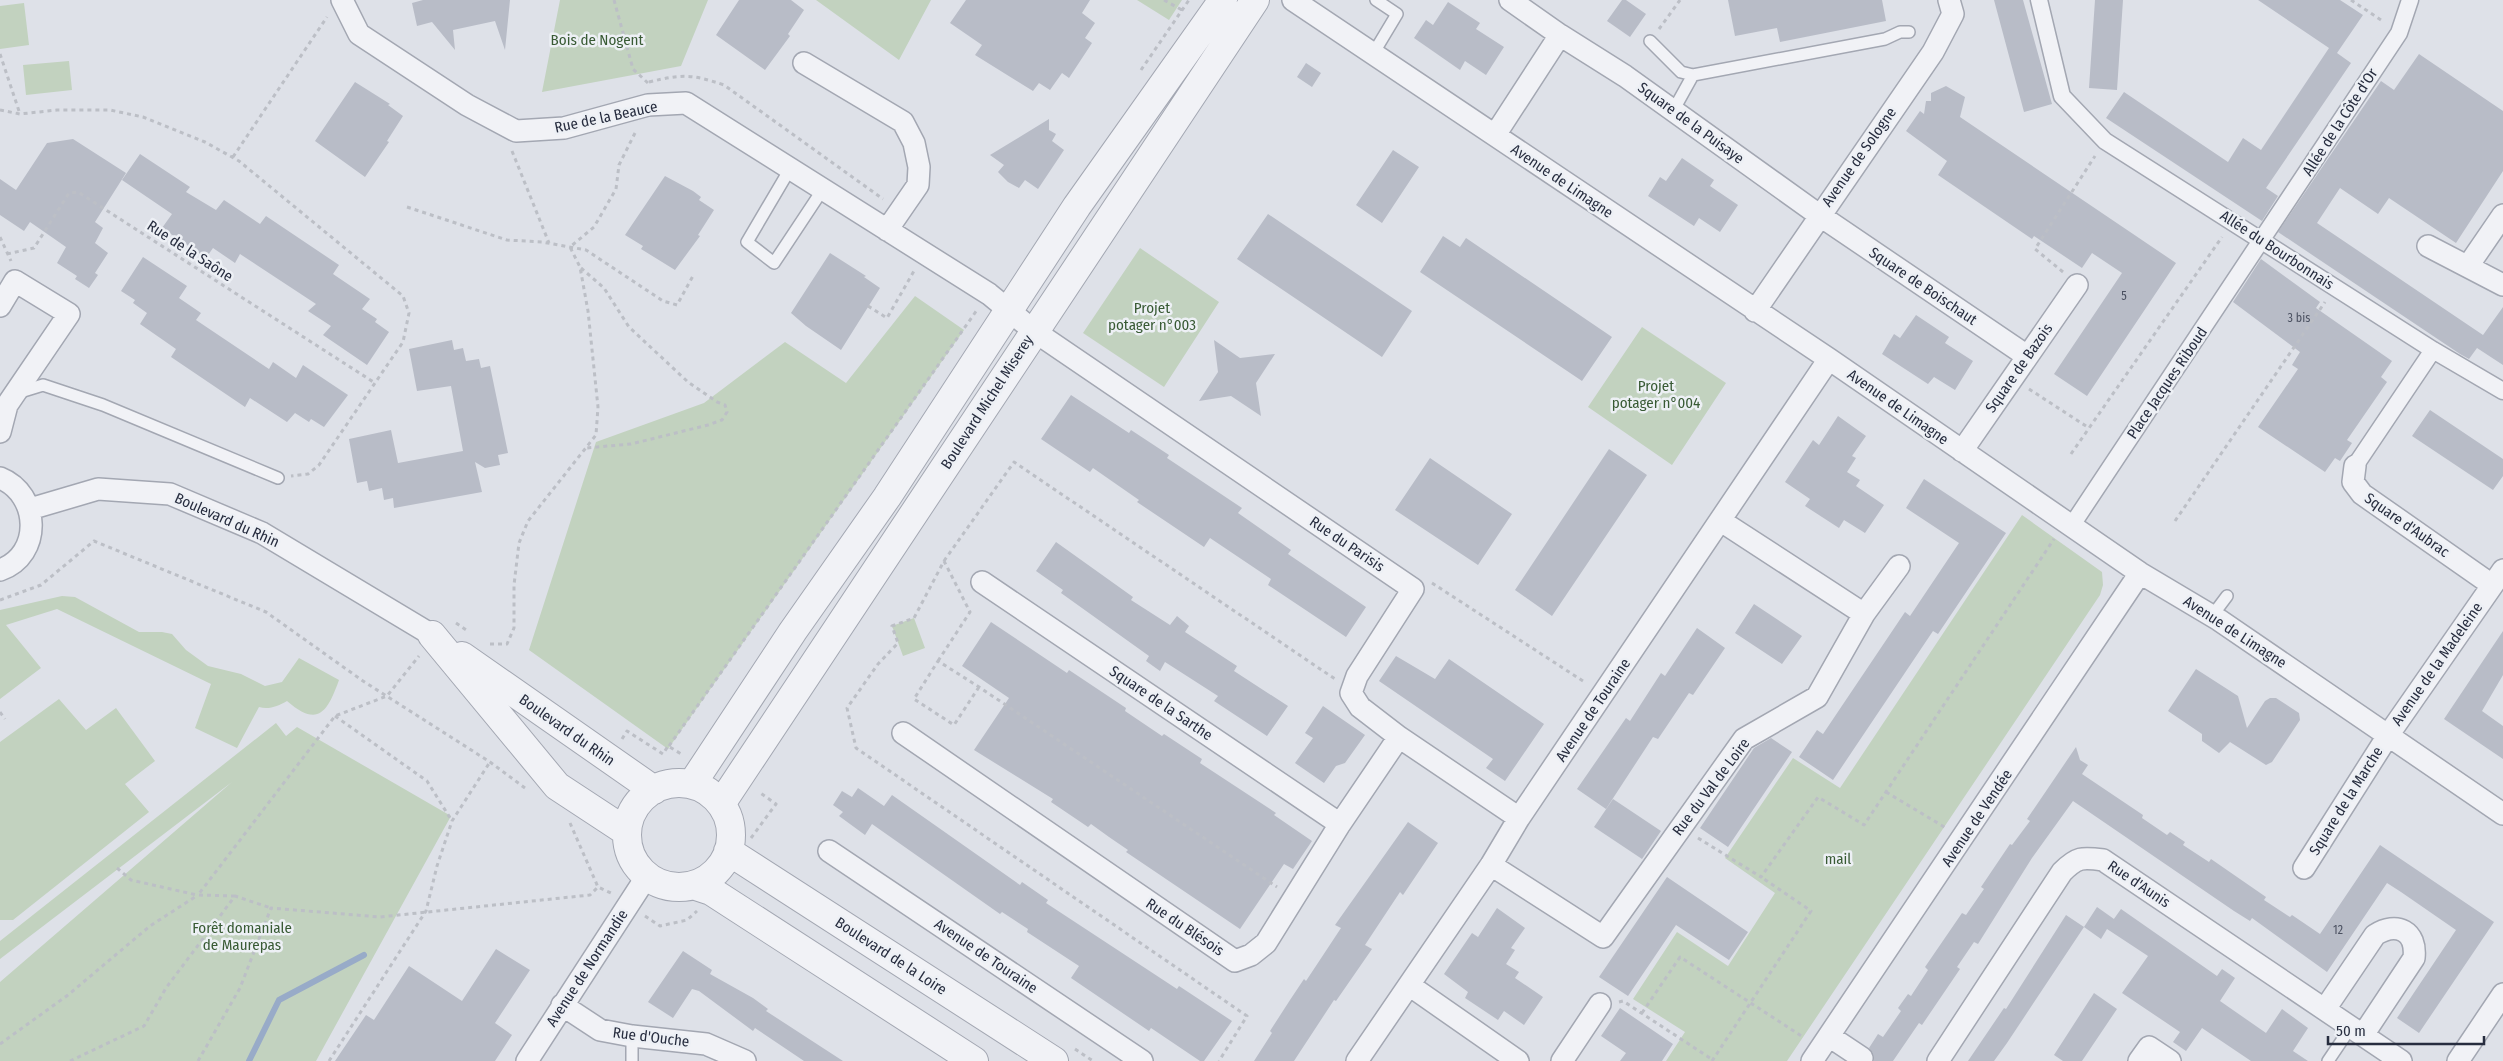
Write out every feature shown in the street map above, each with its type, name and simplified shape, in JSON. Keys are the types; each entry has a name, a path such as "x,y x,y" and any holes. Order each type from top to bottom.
{"street":[{"name":"Rue de la Beauce","path":"342,0 358,34 467,105 516,131 564,128 648,104 686,103 999,302"},
{"path":"974,1061 711,890 696,897 647,876 637,865 630,852 627,832 634,810 642,799 654,790 666,785 698,776 793,631 886,497 999,302 1077,206 1223,0"},
{"name":"Boulevard Michel Miserey","path":"721,804 1255,0"},
{"name":"Avenue de Limagne","path":"1293,0 1755,312 1829,359 2140,573 2212,616 2503,814"},
{"name":"Square de la Puisaye","path":"1510,0 1560,35 1625,76 1819,215"},
{"name":"Avenue de Sologne","path":"1755,312 1819,215 1933,52 1953,14 1949,0"},
{"name":"Allée du Bourbonnais","path":"2040,0 2062,96 2105,141 2433,350 2503,391"},
{"name":"Allée de la Côte d'Or","path":"2262,241 2399,33 2410,0"},
{"path":"1495,135 1560,35"},
{"path":"804,63 903,122 914,143 919,167 918,185 887,230"},
{"name":"Square de Boischaut","path":"1819,215 2027,356"},
{"path":"2468,266 2503,215"},
{"name":"Place Jacques Riboud","path":"2069,523 2262,241"},
{"path":"2428,246 2503,285"},
{"path":"0,306 15,281 69,314 7,401 0,432"},
{"name":"Square de Bazois","path":"1962,451 2077,284"},
{"name":"Rue du Parisis","path":"999,302 1034,331 1413,589"},
{"name":"Square d'Aubrac","path":"2433,350 2355,466 2353,482 2362,494 2498,577"},
{"name":"Avenue de Touraine","path":"1357,1061 1491,865 1519,818 1604,695 1829,359"},
{"path":"0,478 14,486 24,497 30,509 32,526 28,543 20,557 0,570"},
{"name":"Boulevard du Rhin","path":"30,509 98,490 170,494 262,532 432,635 654,790"},
{"path":"1721,521 1864,614"},
{"name":"Rue du Val de Loire","path":"1491,865 1602,937 1744,739 1817,697 1864,614 1899,566"},
{"name":"Avenue de Vendée","path":"1820,1048 2140,573"},
{"name":"Avenue de la Madeleine","path":"2388,734 2498,577"},
{"name":"Square de la Sarthe","path":"982,582 1340,824"},
{"path":"1413,589 1357,676 1351,692 1360,707 1399,737 1519,818"},
{"name":"Boulevard du Rhin","path":"432,635 557,786 627,832"},
{"name":"Rue du Blésois","path":"903,733 1235,961 1251,956 1266,943 1340,824 1399,737"},
{"name":"Square de la Marche","path":"2304,868 2388,734"},
{"path":"696,897 708,878 720,867 728,851 731,835 728,819 721,804 708,792 698,776"},
{"name":"Boulevard de la Loire","path":"728,851 1054,1061"},
{"name":"Avenue de Touraine","path":"829,851 1142,1061"},
{"name":"Rue d'Aunis","path":"1938,1061 2062,872 2074,860 2086,858 2103,860 2401,1061"},
{"name":"Avenue de Normandie","path":"527,1061 647,876"},
{"path":"2325,1009 2375,935 2386,928 2398,928 2410,935 2415,945 2414,958 2357,1031"},
{"path":"1408,985 1518,1061"},
{"path":"2458,1061 2503,994"},
{"path":"1562,1061 1600,1004"},
{"name":"Rue d'Ouche","path":"562,1005 600,1030 632,1036 706,1044 745,1061"},
{"path":"2139,1061 2149,1047 2170,1061"},
{"path":"1820,1048 1862,1058"}],"lane":[{"path":"1373,54 1397,14 1376,0"},
{"path":"1650,41 1680,72 1693,76 1885,39 1900,32 1909,32"},
{"path":"1673,111 1693,76"},
{"path":"790,169 746,242 774,263 823,190"},
{"path":"7,401 43,385 103,405 278,478"},
{"path":"2212,616 2227,596"},
{"path":"2328,1061 2357,1031"},
{"path":"632,1036 632,1061"}],"path":[{"path":"614,0 633,69 649,82"},
{"path":"1164,0 1182,10"},
{"path":"1138,75 1189,0"},
{"path":"2351,0 2399,33"},
{"path":"233,157 327,16"},
{"path":"0,54 20,114"},
{"path":"649,82 677,76 698,76 724,85 901,211"},
{"path":"570,247 594,227 616,189 619,165 648,104 649,82"},
{"path":"0,110 20,114 57,110 110,110 143,117 205,142 233,157 404,296 409,313 403,342 319,465 308,474 278,478"},
{"path":"2077,284 2035,249 2105,141"},
{"path":"509,144 549,244"},
{"name":"Rue de la Saône","path":"8,254 34,248 70,193 78,192 375,383"},
{"path":"407,207 507,240 586,250 663,301 677,305 694,274"},
{"path":"2071,454 2232,222"},
{"path":"0,238 15,271 15,281"},
{"path":"485,642 492,646 506,644 514,628 514,585 519,543 528,520 596,435 598,407 588,310 580,267 570,247"},
{"path":"868,306 887,318 924,253"},
{"path":"580,267 604,288 629,327 688,382 716,402 725,405 727,412 722,420 708,425 630,444 585,448"},
{"path":"2175,520 2335,287"},
{"path":"609,760 627,731 663,754 999,302"},
{"path":"2012,378 2089,428"},
{"path":"944,561 1014,462 1326,670 1351,692"},
{"path":"1761,877 1818,797 1864,825 2069,523"},
{"path":"0,600 41,585 94,540 266,612 387,696 490,762 529,790"},
{"path":"1413,589 1422,576 1604,695"},
{"path":"0,1044 68,995 150,926 198,895 335,716 387,696 410,670 444,616 472,634"},
{"path":"979,687 954,725 914,699 938,661 979,687 1293,900"},
{"path":"0,712 5,720"},
{"path":"335,716 427,781 452,821"},
{"path":"668,746 698,776"},
{"path":"329,1061 426,912 437,866 452,821 490,762"},
{"path":"738,779 776,804 750,839 758,845"},
{"path":"1886,792 1963,838"},
{"path":"579,802 568,819 598,887 660,926 687,920 696,897"},
{"path":"1600,1004 1623,1002 1713,1060 1812,910 1680,827"},
{"path":"117,868 132,880 198,895 235,896 272,908 380,916 590,895 598,887"},
{"path":"70,1061 74,1057 144,1026 166,988 235,896"},
{"path":"198,1061 240,988 272,908"},
{"path":"1642,1014 1680,957 1820,1048"}],"green space":[{"name":"Bois de Nogent","path":"560,0 708,0 681,66 542,92"},
{"path":"816,0 931,0 899,60"},
{"path":"1137,0 1182,0 1169,20"},
{"path":"24,3 29,45 0,49 0,6"},
{"path":"69,61 72,90 26,95 23,65"},
{"name":"Projet potager n°003","path":"1140,248 1219,302 1164,387 1083,333"},
{"path":"915,296 964,330 668,749 529,650 596,442 704,403 785,342 846,383"},
{"name":"Projet potager n°004","path":"1642,327 1726,383 1672,465 1588,407"},
{"name":"mail","path":"2022,515 2102,572 2103,585 2100,595 1787,1061 1666,1061 1685,1032 1633,999 1677,932 1728,966 1775,893 1725,858 1793,758 1840,788"},
{"path":"62,596 75,597 139,632 172,634 186,650 208,666 241,674 265,686 282,682 299,658 339,680 331,700 321,712 315,715 307,714 287,701 273,707 259,707 237,748 195,728 211,684 57,609 6,625 41,668 0,699 0,610"},
{"path":"914,618 925,648 903,656 892,626"},
{"path":"59,699 86,730 116,708 155,761 125,784 149,812 13,920 0,920 0,742"},
{"name":"Forêt domaniale de Maurepas","path":"276,723 286,736 297,727 451,816 316,1061 0,1061 0,982 232,782 0,959 0,941"}],"building":[{"path":"423,0 510,0 505,50 495,21 453,30 455,50 432,22 417,26 412,3"},
{"path":"739,0 791,0 804,10 788,34 790,36 765,70 716,35"},
{"path":"966,0 1090,0 1082,13 1095,23 1085,38 1092,43 1069,78 1062,73 1050,90 1039,83 1033,91 975,55 982,45 950,23"},
{"path":"1622,0 1626,0 1646,14 1630,37 1607,21"},
{"path":"1728,0 1882,0 1886,21 1780,42 1777,28 1735,36"},
{"path":"1994,0 2023,0 2052,104 2024,112"},
{"path":"2095,0 2123,0 2117,90 2089,88"},
{"path":"2258,0 2340,0 2363,15 2337,53 2351,63 2266,188 2278,196 2262,221 2106,118 2124,92 2228,162 2243,138 2261,150 2329,48"},
{"path":"1448,2 1480,23 1476,29 1504,47 1486,75 1465,61 1460,70 1414,38 1426,20 1433,25"},
{"path":"2419,54 2503,111 2503,171 2456,243 2389,198 2378,214 2340,188 2317,223 2483,335 2503,307 2503,365 2477,348 2469,359 2460,354 2278,232 2381,81 2394,90"},
{"path":"1306,63 1321,73 1312,87 1297,77"},
{"path":"355,82 390,104 388,105 403,116 387,141 389,142 365,177 315,141"},
{"path":"1946,86 1965,97 1960,117 2176,263 2087,396 2054,374 2122,273 2092,253 2082,268 2034,236 2032,239 1938,175 1947,161 1906,131 1920,111 1924,114 1926,101 1931,101 1931,93"},
{"path":"1049,119 1049,130 1056,134 1052,141 1064,150 1038,189 1025,180 1019,188 1008,182 998,172 1004,165 990,155"},
{"path":"73,139 126,173 95,222 103,228 95,243 108,253 95,273 98,275 89,288 75,279 77,276 57,263 66,247 30,222 24,231 0,215 0,179 16,190 47,143"},
{"path":"1393,150 1419,167 1382,223 1356,205"},
{"path":"140,154 190,187 186,192 216,210 224,200 260,224 266,216 339,265 333,274 370,299 362,309 377,319 375,322 389,332 367,365 323,335 331,326 308,311 316,304 240,254 235,263 213,248 206,258 162,228 172,214 122,180"},
{"path":"1682,158 1714,180 1710,186 1738,205 1720,232 1699,218 1694,226 1648,196 1660,177 1666,181"},
{"path":"665,176 693,191 701,197 699,200 714,210 698,235 700,236 675,270 641,249 643,246 625,235"},
{"path":"1268,214 1412,311 1382,357 1237,259"},
{"path":"1443,236 1460,247 1466,238 1612,337 1582,381 1420,272"},
{"path":"830,253 866,276 864,277 880,288 841,350 806,326 791,313"},
{"path":"143,257 187,286 179,298 201,313 196,320 269,369 273,362 296,378 303,365 348,395 324,427 311,419 309,422 295,413 287,422 250,398 245,407 171,357 176,349 140,324 147,313 133,303 135,300 121,291"},
{"path":"2261,259 2320,302 2316,308 2392,361 2381,377 2387,382 2347,440 2352,443 2340,461 2335,458 2325,472 2258,427 2298,369 2292,365 2300,352 2233,302"},
{"path":"1916,315 1949,337 1945,343 1973,361 1955,390 1934,377 1928,384 1882,354 1894,334 1900,338"},
{"path":"452,340 454,350 463,348 466,361 479,359 481,368 490,366 508,453 498,455 500,465 485,468 475,462 482,492 394,508 393,498 384,500 382,488 369,491 367,481 357,483 349,439 391,430 398,463 463,451 451,386 417,391 409,349"},
{"path":"1214,340 1240,358 1275,354 1256,383 1261,416 1231,396 1199,401 1218,372"},
{"path":"1071,395 1129,433 1131,430 1169,455 1167,458 1242,508 1238,513 1291,550 1288,554 1366,607 1346,637 1268,585 1271,579 1210,538 1204,547 1137,502 1139,500 1093,468 1090,472 1041,439"},
{"path":"2430,410 2503,459 2503,476 2493,490 2412,436"},
{"path":"1838,416 1866,436 1852,456 1856,458 1847,472 1860,480 1856,486 1884,505 1865,533 1844,520 1839,528 1805,506 1810,499 1785,482 1813,440 1819,445"},
{"path":"1609,449 1647,475 1552,616 1515,590"},
{"path":"1430,458 1512,514 1478,565 1395,510"},
{"path":"1924,479 2006,533 1938,634 1933,631 1833,780 1799,757 1817,730 1823,734 1905,612 1910,616 1959,543 1906,508"},
{"path":"1056,542 1133,597 1131,600 1170,625 1177,616 1189,626 1185,632 1237,666 1234,671 1288,706 1267,736 1214,701 1218,696 1165,662 1160,671 1146,661 1149,656 1061,593 1063,590 1036,571"},
{"path":"1754,604 1802,636 1782,664 1735,633"},
{"path":"991,622 1067,673 1069,670 1126,708 1125,711 1162,736 1164,734 1202,759 1200,763 1276,813 1274,815 1312,841 1293,869 1284,864 1240,929 1126,852 1128,850 1091,824 1088,827 1051,802 1053,799 974,750 1009,698 962,666"},
{"path":"1697,628 1725,648 1693,695 1689,693 1658,739 1653,737 1606,809 1577,789 1626,718 1630,721 1661,673 1665,676"},
{"path":"2503,631 2503,675 2482,711 2503,726 2503,759 2444,719"},
{"path":"1396,656 1435,679 1449,659 1544,724 1505,781 1486,768 1493,759 1379,681"},
{"path":"2196,669 2238,696 2247,728 2265,701 2270,698 2276,698 2299,713 2300,720 2272,762 2266,765 2230,742 2219,753 2202,741 2202,734 2168,711"},
{"path":"1323,706 1365,735 1345,763 1336,766 1324,783 1295,763 1313,738 1305,733"},
{"path":"1771,738 1792,752 1728,847 1700,828 1754,748"},
{"path":"2076,747 2080,760 2088,765 2082,774 2143,815 2142,818 2167,835 2170,832 2185,842 2183,845 2209,862 2211,859 2266,897 2264,900 2290,917 2292,915 2320,934 2380,845 2494,922 2419,1033 2397,1018 2456,930 2401,892 2387,883 2327,972 2252,918 2250,921 2234,911 2073,801 2032,858 1978,944 1974,942 1957,967 1960,969 1922,1025 1919,1023 1893,1061 1874,1061 1873,1053 1869,1048 1878,1034 1883,1037 1901,1011 1898,1008 1908,994 1911,996 1928,970 1925,967 1962,913 1966,915 1984,889 1981,887 2010,844 2012,845 2030,821 2027,819"},
{"path":"858,788 884,806 892,795 1020,885 1022,882 1048,900 1046,903 1177,989 1179,986 1232,1021 1204,1061 1200,1061 1151,1028 1149,1031 1071,978 1079,966 1027,932 1028,929 1002,912 1000,914 872,824 865,835 839,816 843,812 833,805 842,791 852,797"},
{"path":"1613,799 1661,831 1642,859 1594,827"},
{"path":"1408,822 1438,843 1403,895 1400,892 1365,945 1372,949 1336,1001 1334,1000 1294,1061 1254,1061 1290,1000 1304,979 1306,981 1341,928 1335,925"},
{"path":"1667,877 1748,932 1729,960 1676,925 1628,996 1599,977"},
{"path":"2097,907 2114,919 2121,909 2217,976 2222,969 2235,978 2220,1001 2266,1033 2282,1009 2308,1028 2293,1051 2308,1061 2251,1061 2202,1028 2186,1051 2173,1042 2180,1032 2122,993 2148,956 2107,929 2101,939 2084,927"},
{"path":"1497,908 1525,928 1511,948 1515,950 1506,964 1519,972 1515,978 1543,997 1524,1025 1504,1011 1498,1020 1465,998 1468,992 1444,974 1472,933 1478,937"},
{"path":"2066,915 2084,927 2007,1043 1994,1061 1968,1061 2004,1008 2006,1009"},
{"path":"496,949 530,970 495,1023 512,1035 495,1061 335,1061 366,1015 374,1020 409,966 462,1001"},
{"path":"683,951 712,970 710,974 753,998 768,1009 766,1011 843,1061 804,1061 755,1028 753,1031 699,991 692,989 673,1018 648,1002"},
{"path":"2094,993 2117,1009 2082,1061 2063,1061 2054,1055"},
{"path":"1620,1008 1673,1044 1662,1061 1620,1061 1626,1053 1601,1036"}],"waterway":[{"path":"249,1061 279,1000 364,955"}]}
